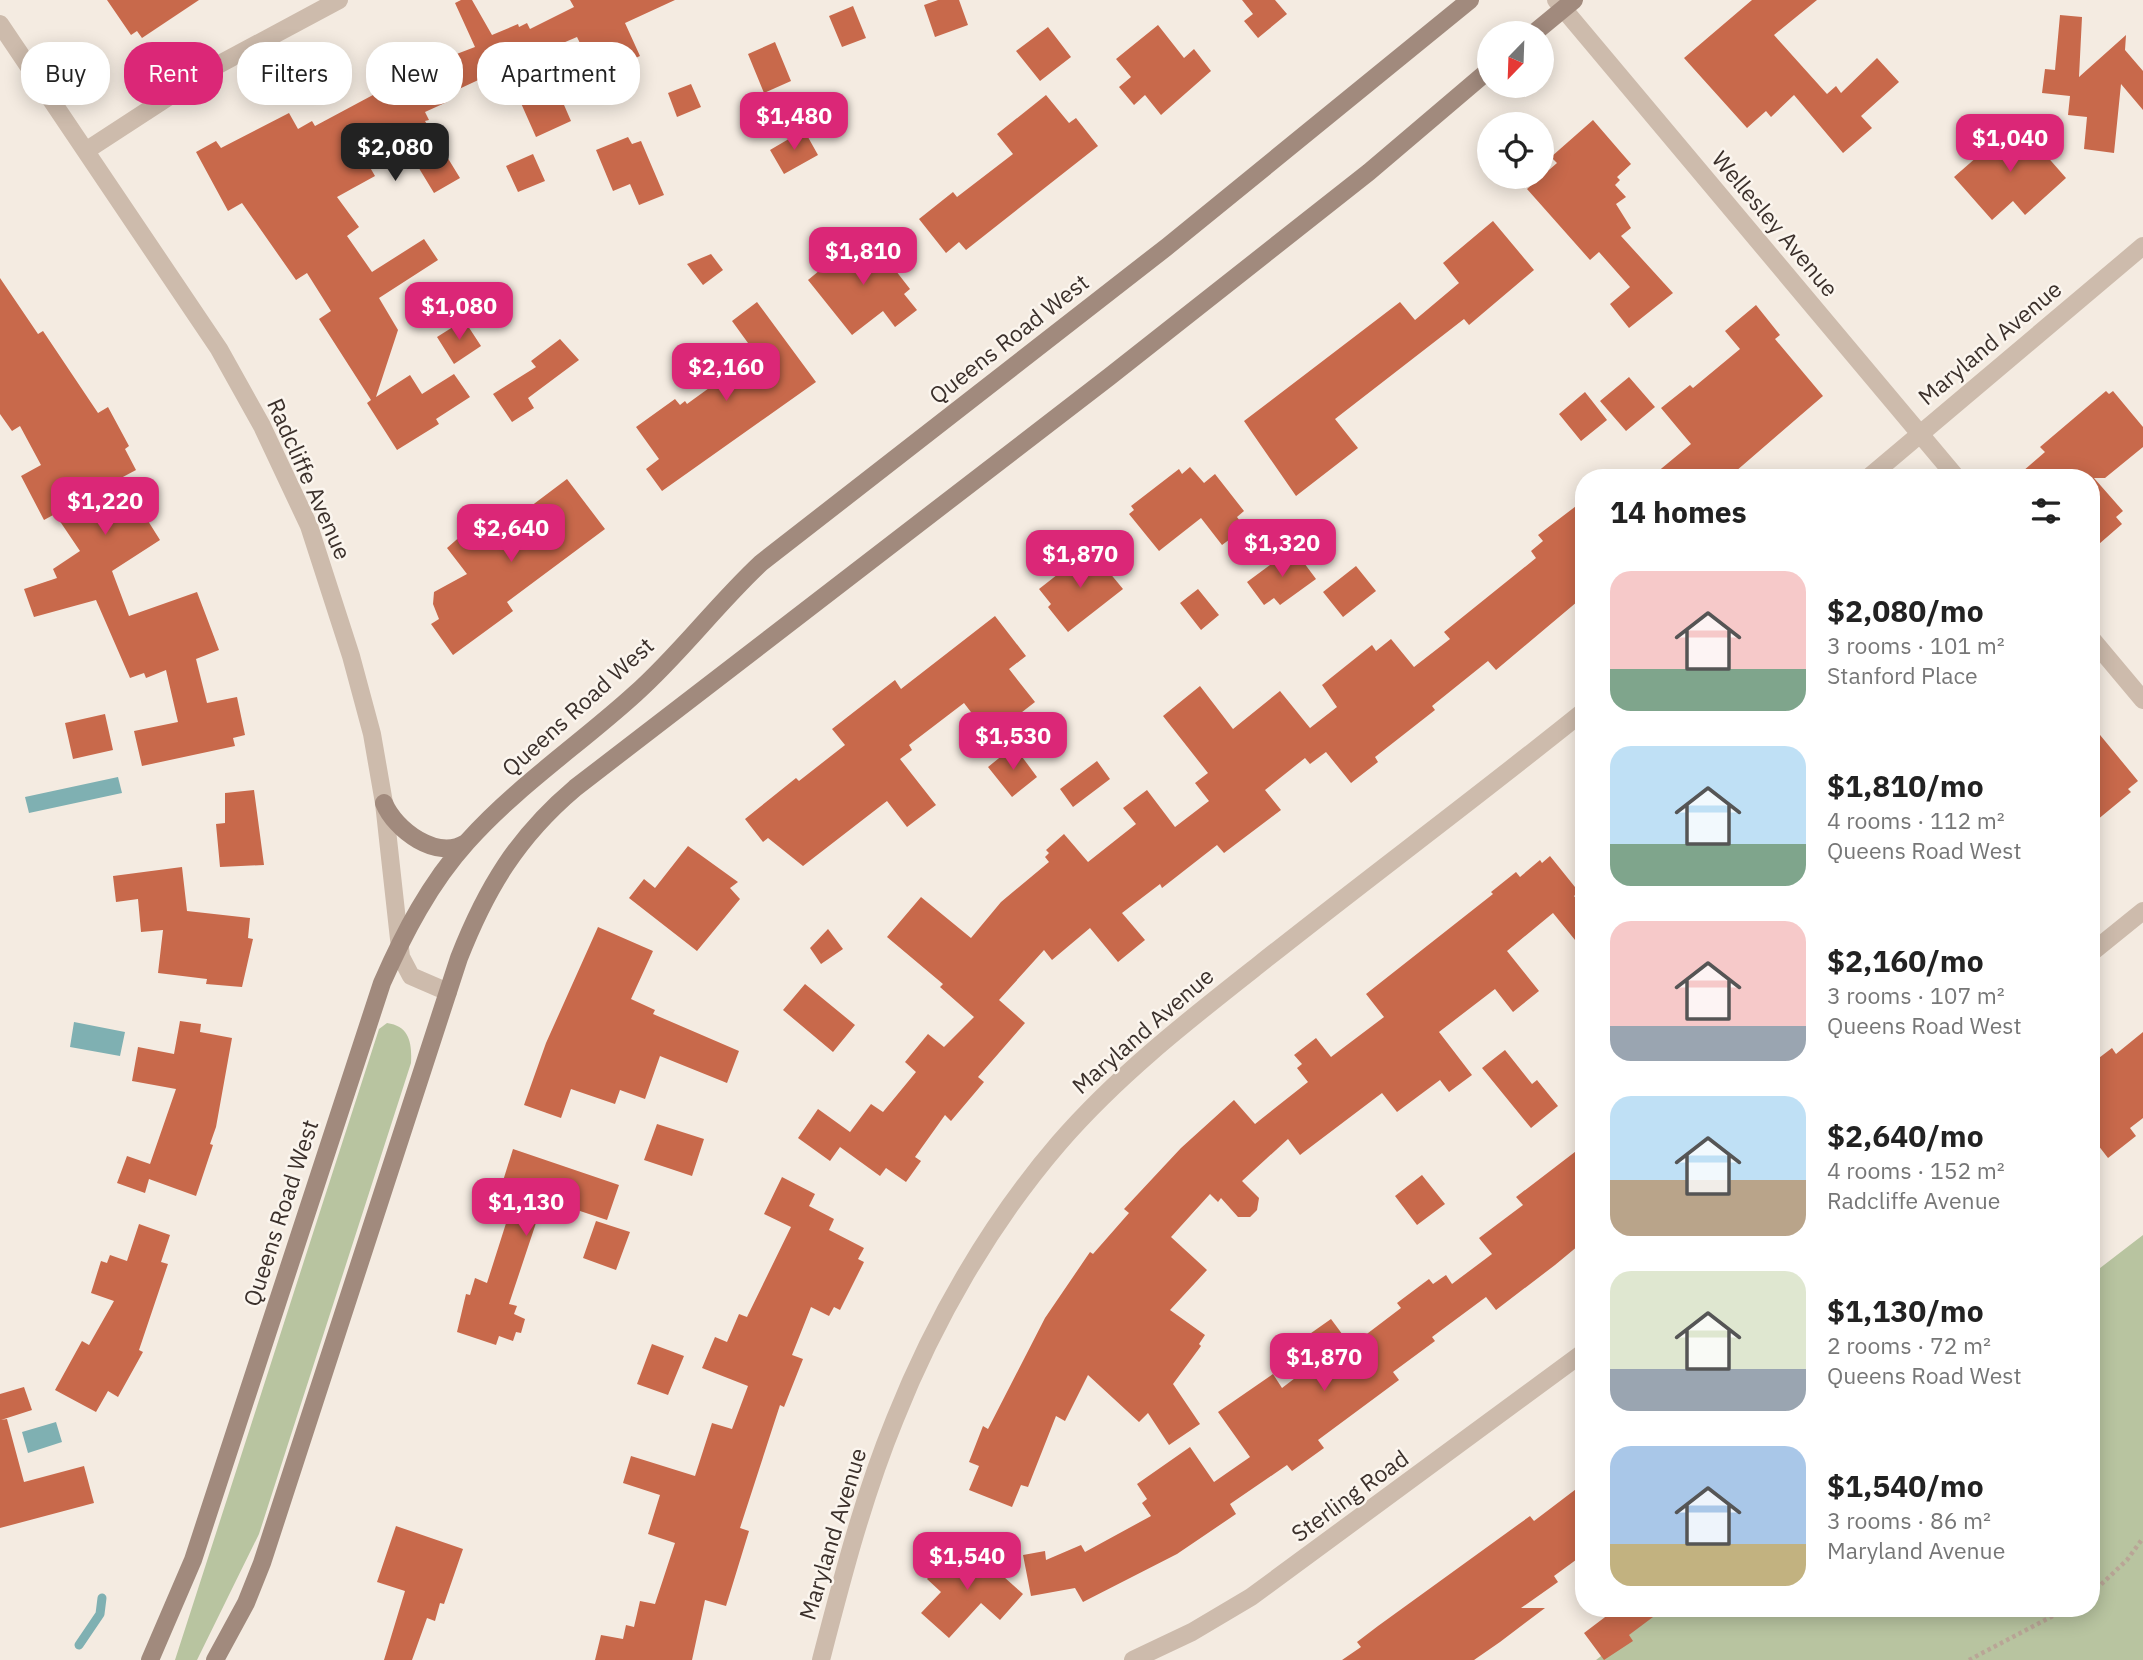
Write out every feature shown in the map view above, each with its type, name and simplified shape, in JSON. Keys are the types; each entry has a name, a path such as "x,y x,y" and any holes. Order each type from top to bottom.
{"street":[{"path":"87,150 216,66 339,0"},
{"name":"Queens Road West","path":"149,1660 196,1550 362,1039 398,948 430,891 466,843 494,814 636,694 724,597 761,564 1157,254 1470,0"},
{"path":"1546,21 1565,3"},
{"name":"Wellesley Avenue","path":"1565,3 1949,469"},
{"name":"Radcliffe Avenue","path":"0,24 219,349 262,426 299,504 323,564 367,708 384,803 396,897 398,948 411,976 448,992"},
{"path":"225,1660 262,1563 448,992 472,926 496,880 522,839 556,804 1110,377 1369,172 1477,80"},
{"name":"Maryland Avenue","path":"1879,469 2143,246"},
{"path":"2100,649 2143,700"},
{"name":"Maryland Avenue","path":"821,1660 859,1525 899,1409 970,1271 1017,1197 1052,1151 1113,1087 1164,1040 1575,717"},
{"path":"384,803 394,822 414,838 442,847 460,847 466,843"},
{"path":"2100,946 2143,911"},
{"name":"Sterling Road","path":"1133,1660 1192,1632 1258,1592 1575,1359"},
{"path":"215,1660 242,1610"}],"path":[{"path":"2100,1586 2127,1560 2143,1538"},
{"path":"1969,1660 2051,1617"}],"green space":[{"path":"387,1023 401,1028 408,1037 411,1063 259,1534 197,1660 175,1660 379,1029"},
{"path":"2143,1235 2143,1660 1596,1660 1651,1617 2100,1617 2100,1268"}],"water":[{"path":"118,777 122,793 29,813 25,797"},
{"path":"74,1022 125,1032 120,1056 70,1047"},
{"path":"56,1422 62,1442 28,1453 22,1432"}],"building":[{"path":"107,0 199,0 142,38 137,31 131,35"},
{"path":"472,0 492,35 518,24 519,27 527,23 530,29 574,7 570,0 675,0 625,23 634,42 579,42 577,37 565,42 477,42 477,81 463,87 463,52 475,47 455,3"},
{"path":"938,0 959,0 968,25 935,37 924,5"},
{"path":"1242,0 1275,0 1287,14 1258,38 1244,21 1253,14"},
{"path":"1752,0 1817,0 1774,35 1827,94 1836,86 1841,93 1877,58 1899,82 1861,116 1872,128 1843,153 1794,95 1771,117 1766,111 1747,128 1684,58"},
{"path":"853,6 866,38 842,47 829,16"},
{"path":"2060,15 2082,17 2079,77 2126,35 2125,50 2143,71 2143,110 2121,84 2114,153 2084,149 2087,117 2068,115 2070,96 2042,93 2045,69 2055,70"},
{"path":"1158,25 1184,58 1194,49 1211,71 1161,115 1145,95 1134,105 1119,87 1131,77 1116,59"},
{"path":"1048,27 1071,57 1040,81 1016,51"},
{"path":"775,42 791,81 764,93 748,54"},
{"path":"691,84 701,107 677,117 668,93"},
{"path":"1046,95 1069,123 1076,118 1098,146 966,250 959,242 946,253 919,219 953,192 957,197 1013,154 997,134"},
{"path":"366,99 366,105 440,105 425,112 429,120 425,121 460,178 434,193 397,132 361,152 375,176 337,197 359,227 347,236 372,272 424,239 438,260 379,298 398,330 376,397 410,375 422,394 454,374 470,397 436,419 439,424 397,450 367,403 371,400 319,319 331,311 307,273 296,280 242,203 228,211 196,152 216,141 221,148 289,113 298,129 312,121 315,126"},
{"path":"522,105 564,105 571,121 536,137"},
{"path":"1593,120 1631,164 1617,177 1620,180 1615,185 1626,197 1616,204 1631,228 1621,236 1673,293 1629,328 1610,304 1630,287 1599,252 1590,260 1527,189 1554,189 1554,166 1557,163 1554,154"},
{"path":"2017,122 2066,178 2025,215 2013,201 1992,220 1954,177"},
{"path":"804,130 818,155 784,174 770,150"},
{"path":"628,137 632,144 641,141 664,195 639,205 630,184 613,191 596,150"},
{"path":"533,154 545,181 518,192 506,166"},
{"path":"1493,221 1534,270 1469,325 1464,319 1335,419 1358,448 1296,496 1244,421 1400,302 1415,320 1459,283 1443,263"},
{"path":"868,235 910,289 904,294 917,310 895,327 883,311 852,335 808,280 854,242 856,244"},
{"path":"711,254 723,270 703,285 687,264"},
{"path":"0,278 38,334 43,331 98,413 108,407 129,446 125,449 136,470 121,478 160,540 112,571 129,616 197,592 219,650 196,659 207,703 237,697 245,735 233,738 235,746 142,766 134,731 178,722 166,670 146,678 144,673 130,678 96,600 34,617 24,589 57,578 53,569 80,551 55,514 44,520 21,476 41,465 20,426 12,431 0,414"},
{"path":"757,302 816,382 662,491 646,469 659,459 636,427 675,399 680,405 685,401 687,404 756,354 732,321"},
{"path":"1756,305 1780,335 1775,339 1823,396 1738,469 1661,469 1691,444 1661,408 1690,385 1693,388 1740,349 1725,331"},
{"path":"464,320 481,346 454,364 437,337"},
{"path":"560,339 579,360 528,398 534,408 512,422 493,394 536,367 531,361"},
{"path":"1629,377 1655,407 1626,431 1600,401"},
{"path":"2106,391 2109,394 2113,391 2143,427 2143,447 2105,478 2100,478 2100,469 2025,469 2045,452 2040,447"},
{"path":"1585,392 1607,420 1581,441 1559,414"},
{"path":"1190,467 1204,483 1215,474 1244,511 1237,517 1245,528 1222,545 1201,518 1159,551 1129,514 1134,510 1131,506 1179,469 1182,474"},
{"path":"567,479 605,529 507,602 513,611 453,655 431,624 439,619 433,604 434,592 467,574 447,548 463,534 474,549"},
{"path":"2100,485 2123,511 2116,517 2122,524 2100,543"},
{"path":"1575,507 1575,604 1496,670 1488,661 1432,706 1435,710 1375,757 1378,762 1351,783 1326,752 1310,764 1305,758 1265,790 1281,810 1224,853 1217,845 1162,888 1160,884 1122,913 1145,940 1118,962 1090,928 1052,960 1044,950 999,1000 1025,1023 978,1077 984,1082 951,1121 945,1115 915,1157 921,1161 906,1182 886,1168 880,1176 840,1147 830,1161 798,1138 818,1109 850,1132 871,1104 883,1112 916,1072 905,1062 928,1034 944,1047 974,1017 940,987 943,984 887,937 921,897 971,938 1001,902 1049,862 1045,857 1049,853 1046,850 1064,834 1088,862 1136,824 1123,808 1147,790 1175,827 1209,801 1195,783 1208,773 1163,716 1200,686 1233,729 1280,691 1310,728 1337,707 1322,685 1372,645 1376,651 1391,639 1414,667 1450,639 1444,632 1536,558 1531,551 1543,541 1538,535"},
{"path":"1293,548 1316,579 1280,605 1274,598 1264,605 1247,582"},
{"path":"1090,549 1123,589 1068,632 1048,607 1051,604 1039,589"},
{"path":"1356,566 1376,591 1343,617 1323,592"},
{"path":"1198,589 1219,615 1201,630 1180,603"},
{"path":"995,616 1026,656 1009,669 1035,702 990,737 964,703 909,745 912,750 900,759 936,805 907,827 887,801 803,866 768,838 763,842 745,819 796,778 799,781 845,745 832,729 895,680 901,689"},
{"path":"105,714 113,750 73,759 65,723"},
{"path":"2100,735 2138,781 2128,789 2131,792 2100,818"},
{"path":"1014,746 1037,777 1012,797 988,767"},
{"path":"1097,761 1110,779 1073,807 1060,789"},
{"path":"254,790 264,865 220,867 216,824 225,823 225,793"},
{"path":"688,846 738,882 730,888 740,899 697,951 629,898 644,879 655,888"},
{"path":"1550,856 1575,887 1575,940 1553,913 1507,951 1539,991 1513,1012 1495,989 1439,1032 1472,1075 1449,1092 1440,1080 1397,1112 1382,1093 1300,1155 1288,1139 1242,1181 1259,1198 1257,1210 1250,1217 1238,1217 1221,1198 1218,1202 1210,1194 1171,1237 1207,1270 1170,1310 1205,1335 1199,1344 1201,1346 1173,1384 1200,1424 1169,1445 1148,1413 1139,1422 1088,1375 1065,1421 1056,1416 1028,1487 1021,1485 1012,1507 969,1490 979,1466 969,1462 983,1426 988,1429 1045,1318 1090,1252 1093,1254 1129,1213 1124,1209 1181,1148 1234,1100 1255,1124 1308,1082 1297,1068 1302,1064 1294,1055 1316,1038 1331,1057 1384,1017 1366,994 1493,894 1491,892 1516,872 1520,877 1540,860 1542,863"},
{"path":"182,867 187,911 250,918 248,938 253,939 242,987 206,984 207,979 158,973 163,930 141,932 138,899 116,902 113,876"},
{"path":"598,927 653,951 631,999 655,1010 653,1014 739,1051 727,1083 660,1056 645,1099 620,1090 615,1104 571,1089 561,1118 524,1105 546,1043"},
{"path":"828,929 843,949 821,964 810,948"},
{"path":"805,984 855,1025 833,1052 783,1010"},
{"path":"180,1021 201,1024 200,1032 232,1038 216,1127 210,1144 213,1145 196,1196 149,1179 145,1193 117,1183 127,1156 150,1164 176,1089 132,1081 138,1047 174,1054"},
{"path":"2143,1032 2143,1118 2130,1128 2136,1136 2108,1158 2100,1148 2100,1057 2112,1048 2116,1054"},
{"path":"1505,1050 1532,1084 1537,1080 1558,1106 1531,1128 1482,1068"},
{"path":"657,1124 704,1139 692,1176 644,1160"},
{"path":"513,1149 619,1185 607,1220 544,1199 509,1304 517,1306 514,1314 525,1319 521,1333 516,1332 513,1341 499,1336 496,1345 457,1332 466,1294 470,1295 475,1278 487,1283 508,1217 504,1216 507,1207 503,1205 509,1186 502,1184"},
{"path":"1575,1152 1575,1248 1496,1310 1486,1297 1432,1337 1435,1341 1393,1372 1399,1380 1318,1440 1324,1448 1292,1471 1287,1465 1230,1504 1236,1514 1177,1554 1083,1602 1075,1588 1031,1596 1023,1555 1045,1551 1046,1560 1081,1545 1085,1552 1151,1516 1142,1503 1147,1499 1137,1484 1190,1447 1214,1482 1250,1457 1218,1412 1273,1374 1282,1388 1320,1359 1304,1338 1331,1319 1351,1346 1401,1308 1397,1303 1429,1279 1433,1284 1446,1275 1452,1284 1492,1254 1479,1238 1523,1205 1516,1197"},
{"path":"1422,1175 1445,1204 1417,1225 1395,1196"},
{"path":"782,1177 815,1194 809,1206 834,1219 829,1230 864,1248 858,1259 864,1262 840,1310 834,1307 829,1316 811,1307 792,1355 803,1359 784,1407 780,1405 740,1528 749,1531 726,1606 705,1600 692,1660 595,1660 601,1635 623,1639 626,1625 634,1627 640,1601 655,1604 675,1543 648,1534 660,1495 623,1483 631,1456 695,1476 712,1423 732,1429 748,1386 702,1368 715,1337 727,1342 739,1314 747,1317 791,1227 764,1214"},
{"path":"596,1221 630,1232 616,1270 583,1258"},
{"path":"139,1224 170,1235 161,1262 168,1264 139,1350 143,1352 118,1397 108,1391 96,1412 55,1390 82,1341 89,1345 114,1301 91,1293 101,1261 107,1263 110,1255 127,1261"},
{"path":"652,1344 684,1356 668,1395 637,1384"},
{"path":"24,1387 32,1410 1,1420 7,1419 24,1482 84,1466 94,1503 0,1528 0,1394"},
{"path":"1575,1490 1575,1561 1554,1576 1558,1582 1521,1608 1545,1608 1500,1642 1474,1660 1342,1660 1361,1647 1357,1642 1378,1626 1530,1516 1534,1521"},
{"path":"396,1526 463,1549 444,1604 440,1603 435,1621 427,1618 412,1660 384,1660 405,1591 377,1582"},
{"path":"956,1546 979,1566 985,1560 1023,1594 1000,1620 981,1603 949,1638 921,1613 941,1592 927,1579"},
{"path":"1605,1617 1653,1617 1629,1635 1633,1641 1604,1660 1584,1633"}],"waterway":[{"path":"79,1645 100,1614 102,1598"}]}
